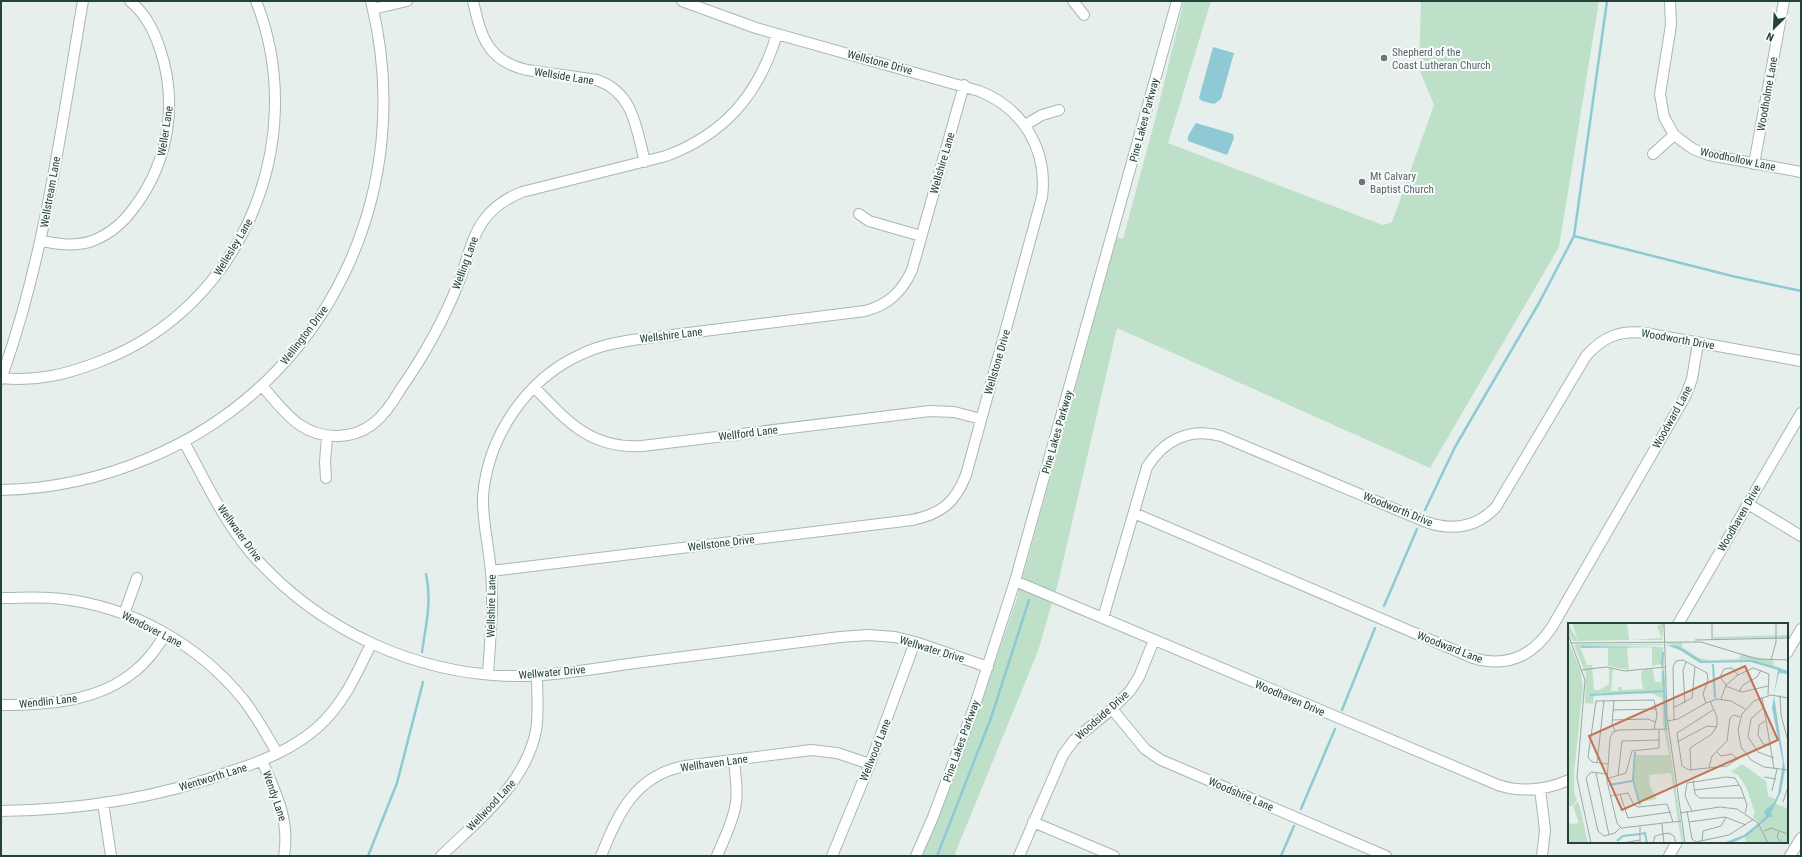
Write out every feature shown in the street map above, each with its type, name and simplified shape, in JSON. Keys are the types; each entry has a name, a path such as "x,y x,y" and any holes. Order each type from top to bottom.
{"street":[{"name":"Wellstream Lane","path":"1,379 23,312 41,241 83,1"},
{"name":"Weller Lane","path":"41,241 63,244 79,244 91,241 109,233 125,220 142,197 159,163 165,141 170,105 167,72 154,30 144,15 130,1"},
{"name":"Wellesley Lane","path":"1,379 29,380 54,376 85,367 126,351 156,332 180,314 210,284 227,260 243,234 257,204 274,140 276,106 275,76 266,31 256,1"},
{"path":"372,5 407,1"},
{"name":"Wellside Lane","path":"473,1 483,38 489,48 501,60 527,70 597,80 618,92 626,101 633,116 645,162"},
{"name":"Wellstone Drive","path":"491,571 912,520 928,516 948,504 959,491 966,475 1042,197 1043,182 1041,161 1035,142 1025,125 1012,110 999,100 986,93 777,34 682,1"},
{"path":"1073,1 1084,15"},
{"name":"Pine Lakes Parkway","path":"916,856 957,754 988,667 1016,581 1177,1"},
{"name":"Woodhollow Lane","path":"1670,1 1671,25 1660,94 1664,117 1674,135 1687,146 1703,153 1801,172"},
{"name":"Woodholme Lane","path":"1754,164 1784,1"},
{"name":"Wellington Drive","path":"1,490 57,485 106,474 134,465 184,442 236,407 262,386 300,344 329,302 353,256 371,203 380,158 384,106 382,58 372,5"},
{"name":"Welling Lane","path":"262,386 300,425 314,432 327,436 352,434 370,426 378,419 398,394 439,328 459,282 477,232 488,215 497,205 522,192 645,162 686,148 704,138 728,120 746,99 757,83 767,64 777,34"},
{"name":"Wellshire Lane","path":"488,674 492,607 491,571 483,498 487,470 492,454 513,412 534,387 554,371 570,360 593,349 618,342 857,312 876,308 895,296 907,280 964,86"},
{"path":"1025,125 1042,115 1059,110"},
{"path":"1653,154 1674,135"},
{"path":"859,214 869,221 921,236"},
{"name":"Woodworth Drive","path":"1103,618 1147,467 1158,450 1178,437 1198,432 1213,433 1426,522 1452,528 1472,524 1487,515 1500,503 1582,362 1599,344 1618,333 1632,332 1801,361"},
{"name":"Woodward Lane","path":"1134,513 1468,656 1492,662 1511,660 1537,646 1556,620 1685,397 1692,379 1698,343"},
{"name":"Wellford Lane","path":"534,387 562,416 579,430 600,441 625,446 649,445 922,412 946,411 981,419"},
{"name":"Woodhaven Drive","path":"1679,623 1801,413"},
{"path":"326,478 325,462 327,436"},
{"name":"Wellwater Drive","path":"184,442 225,515 250,552 282,584 309,606 337,625 371,644 429,664 466,672 537,675 849,636 888,636 915,642 988,667"},
{"path":"1748,504 1801,536"},
{"path":"124,614 137,578"},
{"name":"Woodhaven Drive","path":"1016,581 1491,783 1511,789 1540,789 1568,780"},
{"name":"Wendover Lane","path":"1,598 62,599 102,606 124,614 166,634 196,654 236,692 262,726 277,753"},
{"path":"1788,651 1801,628"},
{"name":"Wendlin Lane","path":"1,704 56,702 81,698 101,691 120,682 135,672 152,654 166,634"},
{"name":"Woodside Drive","path":"1019,856 1058,763 1077,737 1112,709 1136,682 1154,640"},
{"name":"Wellwood Lane","path":"832,856 870,764 915,642"},
{"name":"Wentworth Lane","path":"1,811 50,809 103,803 158,793 206,781 262,761 306,736 331,713 348,689 371,644"},
{"name":"Wellwood Lane","path":"441,856 502,796 523,766 536,731 538,711 537,675"},
{"name":"Woodshire Lane","path":"1112,709 1141,744 1158,759 1386,856"},
{"name":"Wellhaven Lane","path":"601,856 623,808 634,794 658,775 679,767 821,750 844,754 870,764"},
{"path":"717,856 731,822 736,803 734,760"},
{"name":"Wendy Lane","path":"262,761 283,814 286,834 284,856"},
{"path":"1540,789 1545,830 1542,856"},
{"path":"103,803 111,856"},
{"path":"1033,822 1114,856"},
{"path":"1790,856 1801,838"},
{"path":"1669,856 1676,843"}],"green space":[{"path":"1184,1 1211,1 1168,143 1383,225 1392,222 1434,105 1419,69 1421,1 1599,1 1559,247 1430,468 1117,328 1058,583 1038,651 954,856 922,856 974,724 1016,601 1117,237 1123,239 1155,120"}],"water":[{"path":"1213,47 1234,53 1221,99 1214,104 1202,101 1199,98"},
{"path":"1196,123 1233,134 1234,138 1227,155 1188,141 1188,136"}],"waterway":[{"path":"1425,510 1455,447 1539,303 1574,236 1607,1"},
{"path":"1574,236 1732,276 1801,291"},
{"path":"1384,606 1417,529"},
{"path":"422,652 427,622 428,604 428,584 426,574"},
{"path":"937,856 991,718 1029,600"},
{"path":"1342,710 1375,628"},
{"path":"368,856 397,783 423,682"},
{"path":"1301,809 1335,729"},
{"path":"1281,856 1294,826"}],"place":[{"name":"Shepherd of the Coast Lutheran Church","path":"1384,58"},
{"name":"Mt Calvary Baptist Church","path":"1362,182"}]}
